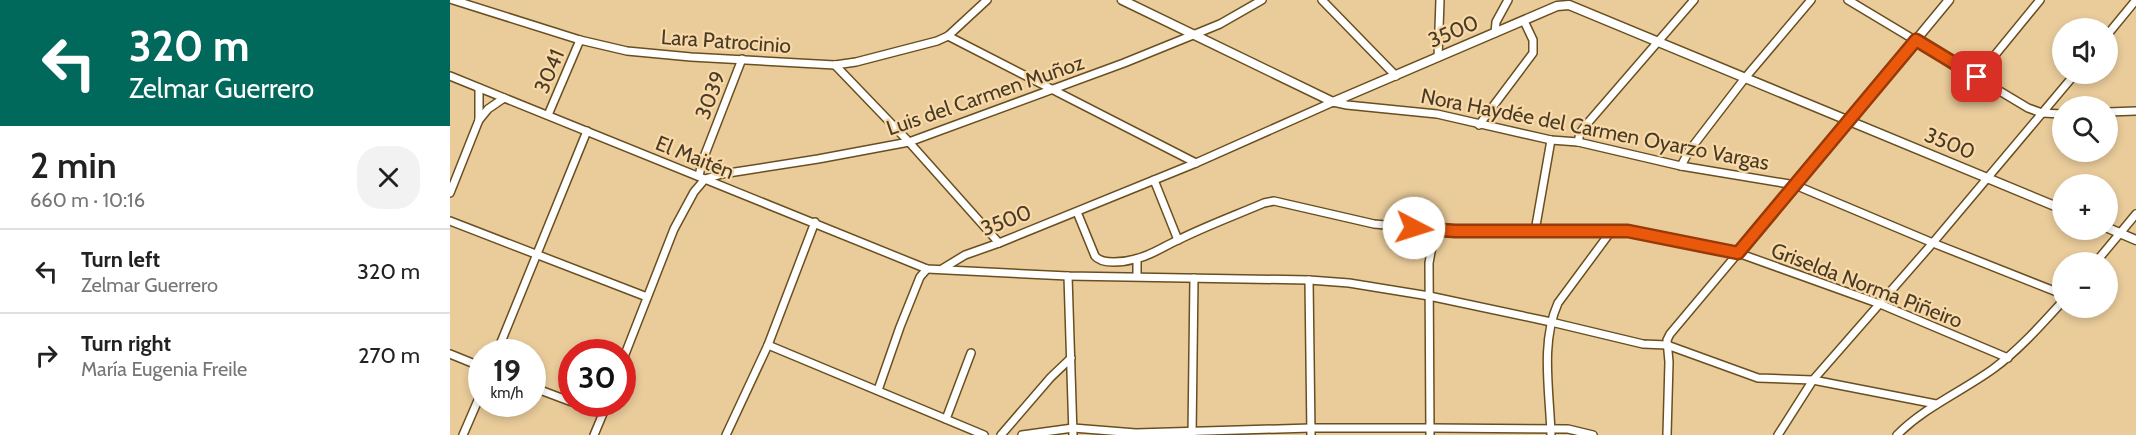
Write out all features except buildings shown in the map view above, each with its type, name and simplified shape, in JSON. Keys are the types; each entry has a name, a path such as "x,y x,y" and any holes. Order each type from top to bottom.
{"street":[{"name":"Lara Patrocinio","path":"453,0 580,40 627,51 835,65 856,62 938,41 948,36 987,0"},
{"name":"Nora Haydée del Carmen Oyarzo Vargas","path":"1122,0 1333,102 1437,114 1479,125 1551,140 1578,142 1681,166 1795,185 2052,290"},
{"name":"Luis del Carmen Muñoz","path":"702,178 909,142 1124,63 1220,24 1262,0"},
{"path":"1322,0 1396,76"},
{"path":"1438,57 1440,0"},
{"path":"1494,33 1496,22 1508,0"},
{"path":"1578,142 1586,125 1694,0"},
{"path":"1681,166 1745,78 1811,0"},
{"path":"1848,0 2028,108 2052,114"},
{"path":"1667,435 1669,362 1667,345 1670,334 1949,0"},
{"path":"1977,77 2040,0"},
{"path":"2118,22 2136,0"},
{"name":"3500","path":"942,269 965,255 1196,163 1557,6 1572,3 1658,42 2052,205"},
{"path":"1479,125 1533,53 1533,40 1524,21"},
{"path":"948,36 1196,163"},
{"name":"3041","path":"548,115 580,40"},
{"name":"3039","path":"631,339 674,229 702,178 702,162 742,59"},
{"path":"835,65 909,142 999,243"},
{"name":"El Maitén","path":"450,76 927,269"},
{"path":"1778,435 1813,380 1933,243 2067,84"},
{"path":"450,193 478,120 479,87"},
{"path":"478,120 488,109 504,98"},
{"path":"2118,112 2136,111"},
{"path":"502,339 587,131"},
{"path":"1535,231 1551,140"},
{"path":"1154,180 1178,240"},
{"name":"Griselda Norma Piñeiro","path":"1077,212 1097,259 1103,261 1137,259 1264,202 1274,201 1361,222 1435,230 1628,231 1738,253 1880,304 2008,358"},
{"path":"2104,252 2136,213"},
{"path":"450,221 647,297"},
{"path":"726,435 768,345 815,222"},
{"path":"1430,431 1430,249 1435,230"},
{"path":"1551,432 1548,347 1551,322 1558,303 1612,231"},
{"path":"2120,233 2136,240"},
{"path":"1137,259 1137,276"},
{"path":"879,390 920,277 927,269 942,269 1068,276 1310,280 1349,283 1429,296 1643,344 1667,345 1758,378 1813,380 1936,404"},
{"path":"1068,276 1073,432"},
{"path":"1192,433 1194,278"},
{"path":"1310,280 1311,431"},
{"path":"1897,435 1936,404 1991,371 2008,358 2052,313"},
{"path":"768,345 984,435"},
{"path":"946,419 971,353"},
{"path":"450,354 468,361"},
{"path":"1001,435 1051,377 1071,358"},
{"path":"463,435 471,417"},
{"path":"594,435 601,417"},
{"path":"1022,435 1073,432 1551,432 1568,429 1593,435"}],"route":[{"path":"1414,228 1455,231 1628,231 1738,253 1916,40 1977,77"}]}
